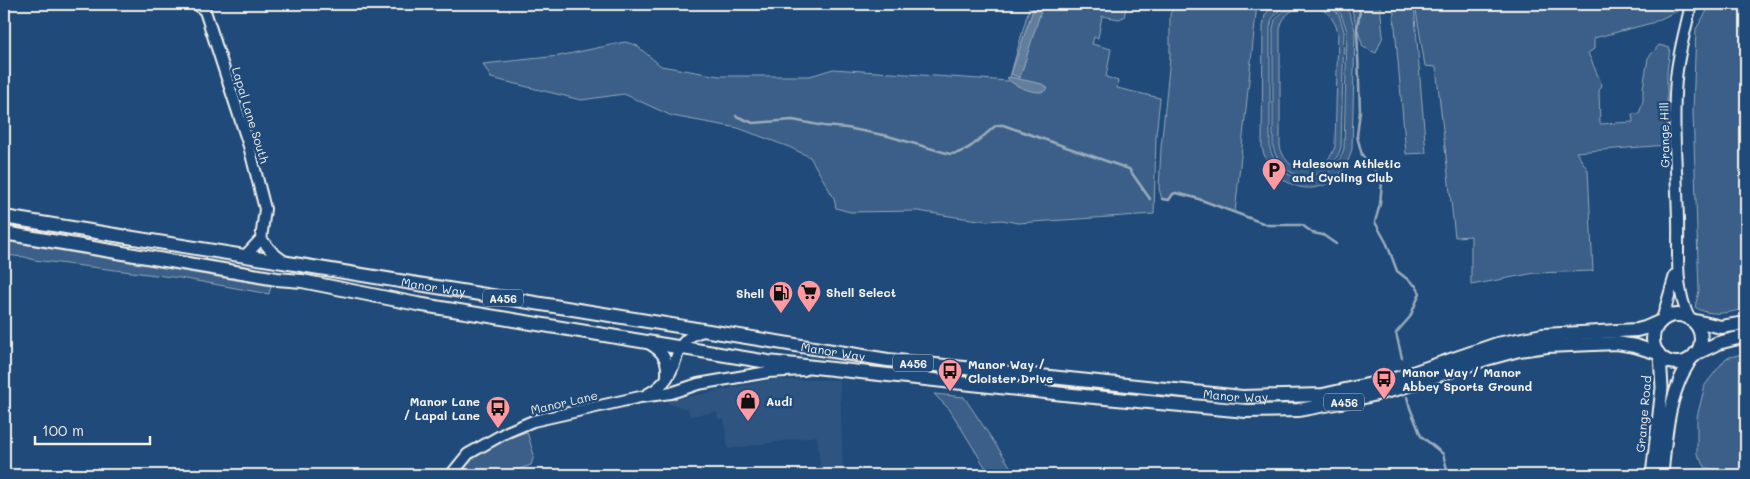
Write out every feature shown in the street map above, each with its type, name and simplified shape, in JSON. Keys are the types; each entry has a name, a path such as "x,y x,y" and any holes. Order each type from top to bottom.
{"highway":[{"name":"Manor Way","path":"4,217 888,360 1242,397 1323,395 1398,378 1497,344 1542,335 1637,330 1662,320"},
{"name":"Manor Way","path":"4,232 302,282 417,304 759,360 835,370 1246,411 1299,410 1342,402 1397,389 1486,359 1519,350 1546,346 1618,343 1636,346 1659,354"},
{"name":"A456","path":"1662,320 1676,315 1721,327 1746,323"},
{"path":"1690,319 1698,328 1700,336 1700,344 1693,356"},
{"path":"1659,354 1653,343 1653,335 1656,326 1662,320"},
{"name":"A456","path":"1659,354 1668,361 1684,361 1718,343 1746,336"}],"main road":[{"name":"Lapal Lane South","path":"197,4 205,11 249,146 265,210 261,239"},
{"name":"Grange Hill","path":"1690,319 1680,296 1677,267 1678,223 1675,122 1676,78 1691,4"},
{"path":"245,256 261,239 273,253 285,262"},
{"name":"Grange Hill","path":"1662,320 1677,267"},
{"path":"666,381 673,368 679,348 688,338 703,331"},
{"path":"647,342 664,355 667,363 666,381 670,388 679,390"},
{"name":"Grange Road","path":"1652,475 1662,388 1659,354"},
{"name":"Grange Road","path":"1662,475 1672,404 1679,381 1693,356"},
{"name":"Manor Lane","path":"451,475 468,454 506,432 533,421 640,397 652,397 698,384 768,372 835,370"},
{"name":"Manor Lane","path":"640,397 656,389 666,381"}],"shaded area":[{"path":"1030,4 1127,4 1124,17 1119,19 1102,16 1098,38 1094,37 1092,44 1111,49 1106,77 1118,81 1117,88 1160,98 1156,135 1154,214 1018,223 1002,220 987,221 918,211 850,212 836,208 834,198 810,157 789,147 738,128 672,116 624,94 581,100 491,78 483,64 559,56 625,42 636,45 661,66 719,76 810,76 833,69 1009,81"},
{"path":"1035,4 1043,4 1020,78 1011,74"},
{"path":"1197,4 1257,4 1235,213 1185,195 1174,194 1169,200 1162,199 1159,189 1170,58 1170,14 1174,7 1194,6"},
{"path":"1274,4 1285,4 1272,19 1270,28 1270,148 1276,162 1285,172 1295,178 1307,180 1318,178 1329,172 1338,162 1344,148 1347,31 1341,14 1332,4 1343,4 1352,19 1355,30 1352,149 1348,161 1335,179 1324,185 1312,188 1291,184 1281,178 1266,159 1262,148 1263,27 1265,15"},
{"path":"1290,4 1328,4 1339,15 1344,31 1341,147 1335,160 1327,169 1317,174 1307,176 1296,174 1286,169 1278,160 1273,147 1273,28 1275,20","holes":["1308,5 1319,7 1332,19 1338,32 1335,146 1324,164 1307,170 1290,164 1280,146 1280,29 1284,18 1297,8"]},
{"path":"1350,4 1380,4 1383,36 1376,53 1363,47"},
{"path":"1393,4 1414,4 1426,153 1406,154"},
{"path":"1415,4 1679,4 1677,11 1652,23 1594,38 1594,49 1588,53 1602,85 1599,91 1600,124 1633,122 1632,114 1639,114 1643,101 1643,88 1648,58 1659,45 1670,48 1667,73 1667,145 1576,152 1588,170 1593,271 1535,273 1471,285 1471,236 1455,237 1436,67 1425,66"},
{"path":"1711,4 1746,4 1746,308 1720,313 1707,312 1695,307 1699,291 1693,111 1696,29"},
{"path":"1007,78 1042,84 1048,88 1042,92 1027,90 1009,81"},
{"path":"4,241 271,286 269,294 180,278 4,255"},
{"path":"1746,353 1746,473 1706,468 1697,454 1697,417 1705,385 1726,358"},
{"path":"769,380 840,380 843,475 821,475 817,436 728,449 724,419 718,419 717,412 690,416 688,409 668,404 669,401"},
{"path":"934,394 964,397 1016,475 990,475 950,410"},
{"path":"527,432 534,455 531,465 503,475 459,475 472,460 489,448"}],"waterway":[{"path":"1358,4 1360,11 1357,28 1360,111 1357,136 1362,155 1375,170 1382,182 1380,204 1375,222 1387,244 1397,271 1416,286 1420,293 1410,317 1396,333 1402,358"},
{"path":"736,116 753,123 793,120 847,128 888,136 950,154 968,148 994,127 1003,125 1129,169 1150,199"},
{"path":"1162,199 1169,200 1176,193 1196,198 1268,225 1302,225 1313,233 1323,235 1336,244"},
{"path":"1407,397 1421,436 1443,454 1447,475"}],"place":[{"name":"Halesown Athletic and Cycling Club","path":"1274,191"},
{"name":"Shell Select","path":"809,313"},
{"name":"Shell","path":"781,314"},
{"name":"Manor Way / Cloister Drive","path":"950,392"},
{"name":"Manor Way / Manor Abbey Sports Ground","path":"1384,400"},
{"name":"Audi","path":"748,422"},
{"name":"Manor Lane / Lapal Lane","path":"498,429"}]}
